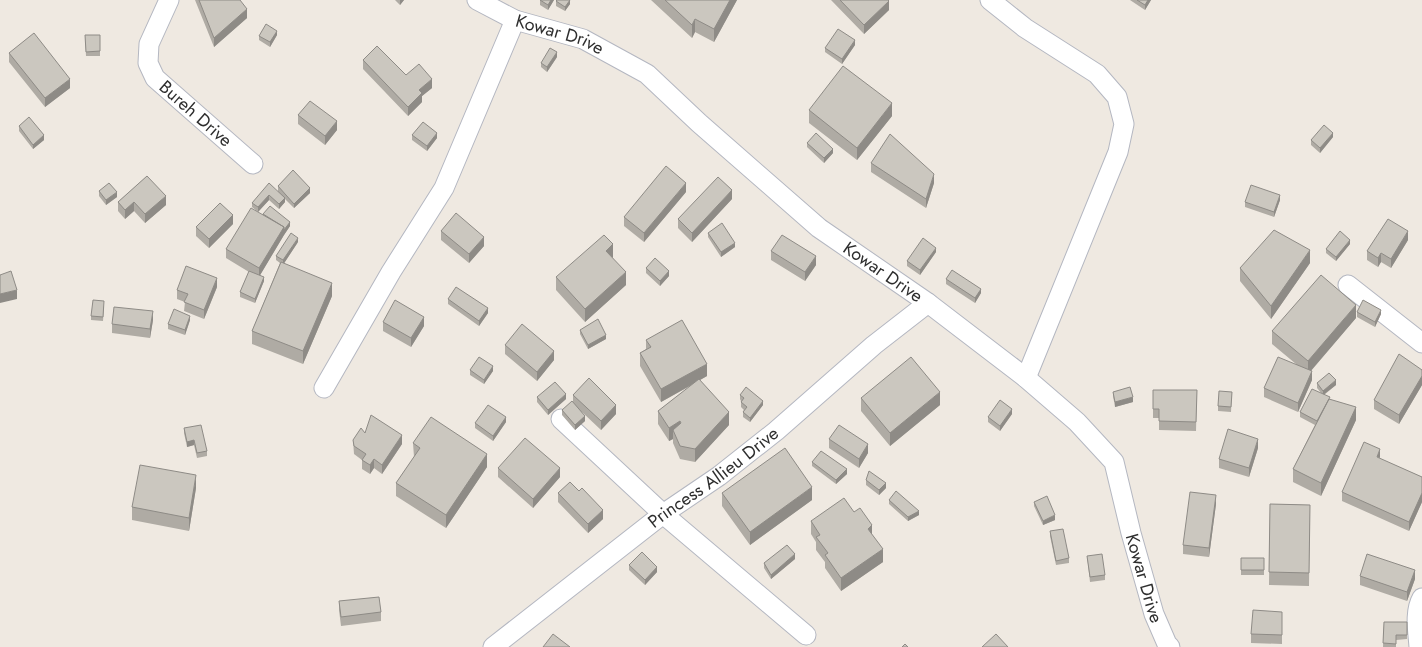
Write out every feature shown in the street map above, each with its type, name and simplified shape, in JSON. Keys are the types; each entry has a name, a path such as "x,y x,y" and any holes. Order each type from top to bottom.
{"street":[{"name":"Bureh Drive","path":"169,0 149,44 148,63 155,78 253,164"},
{"name":"Kowar Drive","path":"477,0 515,20 583,39 647,74 699,123 819,228 928,303 1026,378 1077,422 1114,462 1131,533 1154,614 1170,647"},
{"path":"990,0 1025,28 1097,74 1117,97 1124,124 1118,152 1026,378"},
{"path":"324,388 390,272 444,188 515,20"},
{"path":"1348,285 1422,343"},
{"name":"Princess Allieu Drive","path":"493,647 663,514 718,476 776,431 874,345 928,303"},
{"path":"561,419 663,514 806,635"},
{"path":"1419,647 1417,626 1422,598"}],"building":[{"path":"199,0 240,0 247,9 214,38"},
{"path":"540,0 551,0 548,5"},
{"path":"557,0 570,0 565,7"},
{"path":"665,0 730,0 714,29 695,19 692,25"},
{"path":"840,0 888,0 889,1 864,25"},
{"path":"1137,0 1148,0 1145,5"},
{"path":"266,24 277,31 270,42 259,36"},
{"path":"838,29 855,40 842,59 825,48"},
{"path":"34,33 70,79 45,98 9,53"},
{"path":"85,35 100,35 100,51 86,52"},
{"path":"377,46 406,75 419,64 432,79 419,90 422,93 408,107 363,60"},
{"path":"550,48 557,52 547,67 541,63"},
{"path":"843,66 892,103 857,148 809,110"},
{"path":"310,101 337,121 325,136 298,115"},
{"path":"29,117 44,135 33,145 19,126"},
{"path":"423,122 437,133 427,146 412,135"},
{"path":"1324,125 1333,133 1320,148 1311,140"},
{"path":"816,133 833,149 824,158 807,143"},
{"path":"890,134 934,174 926,199 871,163"},
{"path":"666,166 686,183 644,233 624,217"},
{"path":"293,170 310,188 294,204 278,186"},
{"path":"147,176 166,196 145,214 134,202 125,210 118,202"},
{"path":"718,177 732,190 692,233 678,219"},
{"path":"109,183 117,192 106,200 99,191"},
{"path":"269,183 285,198 279,204 269,195 258,207 252,203"},
{"path":"1251,185 1280,195 1274,212 1245,202"},
{"path":"220,203 233,215 209,239 196,227"},
{"path":"270,206 290,222 284,230 284,227 263,214"},
{"path":"251,208 284,227 259,268 226,249"},
{"path":"456,213 484,237 469,254 441,231"},
{"path":"1388,219 1408,231 1391,259 1381,253 1378,258 1367,251"},
{"path":"722,223 735,243 721,252 708,233"},
{"path":"1274,230 1310,250 1271,306 1240,268"},
{"path":"1340,231 1350,240 1336,257 1326,249"},
{"path":"291,233 298,238 283,260 276,256"},
{"path":"604,235 613,244 606,251 626,272 585,309 556,277"},
{"path":"782,235 816,256 805,272 771,251"},
{"path":"923,238 936,248 920,270 907,261"},
{"path":"655,258 669,271 660,281 646,268"},
{"path":"281,262 332,283 303,351 252,331"},
{"path":"186,266 217,278 204,310 184,302 188,294 177,290"},
{"path":"952,270 981,289 975,298 946,279"},
{"path":"11,271 17,290 0,294 0,275"},
{"path":"249,271 264,277 255,299 240,292"},
{"path":"1321,275 1356,305 1308,361 1272,331"},
{"path":"456,287 488,308 479,321 448,299"},
{"path":"93,300 104,301 103,317 91,316"},
{"path":"395,300 424,317 411,338 383,322"},
{"path":"1363,300 1381,310 1375,322 1357,312"},
{"path":"114,307 153,311 150,329 112,324"},
{"path":"174,309 190,316 185,330 168,324"},
{"path":"598,319 606,335 588,345 580,330"},
{"path":"682,320 707,364 661,389 640,353 651,347 646,340"},
{"path":"522,324 554,351 537,372 505,345"},
{"path":"1399,354 1422,370 1422,376 1399,415 1374,400"},
{"path":"479,357 493,366 484,380 470,370"},
{"path":"911,357 940,392 890,433 861,398"},
{"path":"1278,357 1312,371 1298,403 1264,388"},
{"path":"1329,373 1336,380 1323,391 1317,383"},
{"path":"589,378 616,405 601,421 573,395"},
{"path":"699,379 729,412 695,449 680,446 673,430 681,423 680,421 669,428 658,411"},
{"path":"555,382 566,394 548,410 537,397"},
{"path":"746,387 763,401 750,418 743,412 747,407 741,402 744,398 740,395"},
{"path":"1130,387 1133,397 1115,402 1113,392"},
{"path":"1312,389 1330,397 1317,421 1300,412"},
{"path":"1153,390 1197,390 1196,422 1159,421 1159,409 1153,409"},
{"path":"1219,391 1232,392 1231,407 1218,406"},
{"path":"1329,399 1356,407 1321,483 1293,469"},
{"path":"1000,400 1012,409 1000,426 988,417"},
{"path":"572,401 585,416 575,425 562,410"},
{"path":"488,405 506,417 493,436 475,423"},
{"path":"371,415 402,435 382,465 374,459 370,465 362,460 366,454 354,446 353,440 361,428 365,433"},
{"path":"431,417 487,454 446,515 396,483 420,448 413,443"},
{"path":"201,425 207,451 197,453 194,440 187,442 184,428"},
{"path":"839,425 868,444 859,459 829,439"},
{"path":"1228,429 1258,439 1249,468 1219,459"},
{"path":"525,438 560,468 533,499 498,468"},
{"path":"1364,442 1380,449 1377,457 1422,477 1422,493 1409,522 1342,492"},
{"path":"785,448 812,487 750,532 722,493"},
{"path":"821,451 847,469 836,480 812,462"},
{"path":"140,465 196,475 189,518 132,507"},
{"path":"869,471 886,483 879,490 866,480"},
{"path":"570,482 579,491 582,488 603,510 588,524 558,493"},
{"path":"896,491 919,511 908,517 889,500"},
{"path":"1190,492 1216,495 1209,548 1183,545"},
{"path":"1047,496 1055,515 1043,521 1034,502"},
{"path":"844,498 854,512 860,508 872,525 868,529 883,549 841,578 825,555 828,553 816,537 820,535 811,521"},
{"path":"1270,504 1310,505 1309,573 1269,572"},
{"path":"1063,529 1069,558 1056,561 1050,531"},
{"path":"787,545 795,554 771,575 764,563"},
{"path":"642,552 657,567 645,580 629,565"},
{"path":"1102,554 1105,575 1090,577 1087,556"},
{"path":"1367,554 1415,570 1407,592 1360,576"},
{"path":"1241,558 1264,558 1264,570 1241,570"},
{"path":"379,597 381,612 341,617 339,601"},
{"path":"1253,610 1282,612 1282,635 1251,634"},
{"path":"1384,622 1407,622 1407,635 1396,635 1396,644 1383,643"},
{"path":"553,634 570,647 543,647"},
{"path":"996,634 1008,647 982,647"}]}
